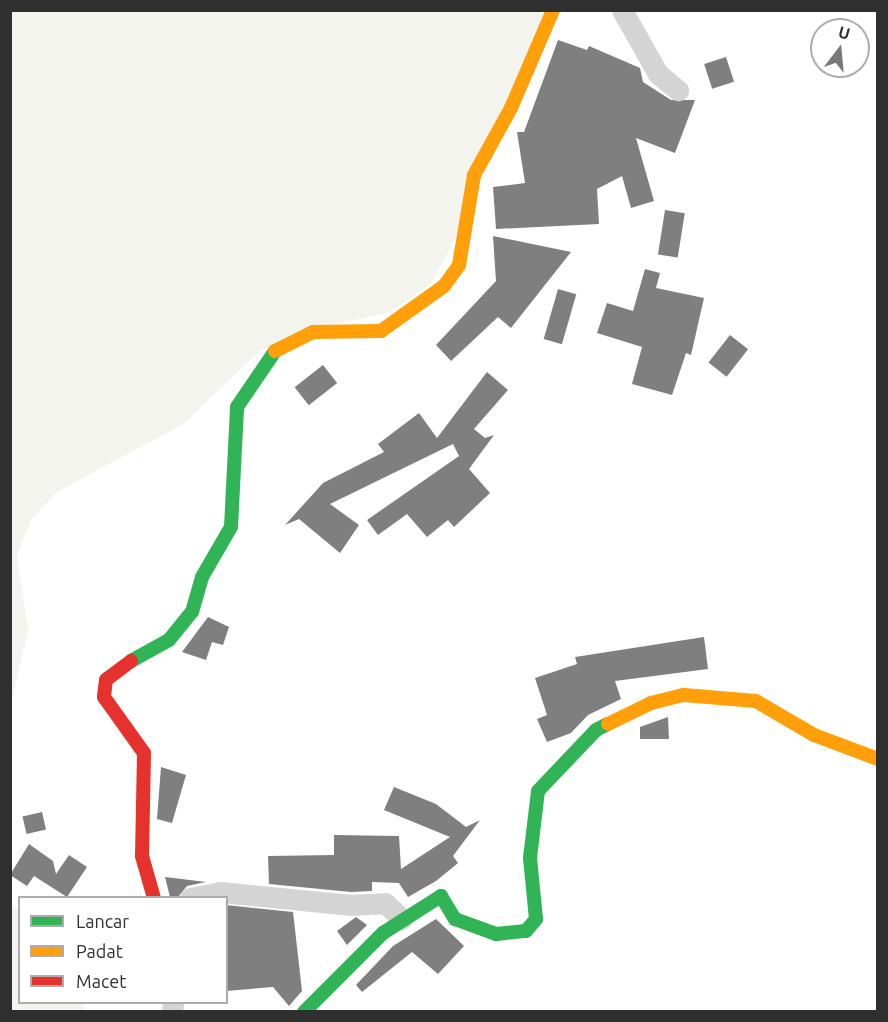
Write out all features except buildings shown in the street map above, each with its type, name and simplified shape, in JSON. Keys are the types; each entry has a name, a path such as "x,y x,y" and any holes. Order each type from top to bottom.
{"street":[{"path":"154,896 141,838 144,753 109,708 104,697 106,681 115,670 170,640 192,612 202,578 231,527 237,407 269,356 288,341 313,333 381,331 398,323 444,286 459,265 474,175 511,108 553,10"},
{"path":"622,10 658,74 678,90"},
{"path":"304,1011 402,919 441,896 455,919 496,934 526,931 536,919 530,858 538,791 596,730 651,703 684,695 756,701 814,735 878,759"},
{"path":"196,896 221,892 351,905 385,903 402,919"}],"shaded area":[{"path":"11,11 544,11 454,241 430,285 388,313 343,322 259,351 185,423 57,492 31,520 17,555 28,631 11,703"},
{"path":"11,905 18,909 18,1004 82,1004 86,1011 11,1011"}],"traffic: fast":[{"path":"131,661 169,640 192,612 202,577 231,527 237,407 275,351"},
{"path":"304,1012 383,933 441,896 455,919 496,934 526,931 536,919 530,858 538,791 596,730 608,724"}],"traffic: slow":[{"path":"275,351 313,332 381,331 444,286 459,265 474,175 511,108 553,10"},
{"path":"608,724 651,703 684,695 756,701 814,735 878,759"}],"traffic: jam":[{"path":"131,661 106,680 104,697 144,753 142,856 153,896"}]}
